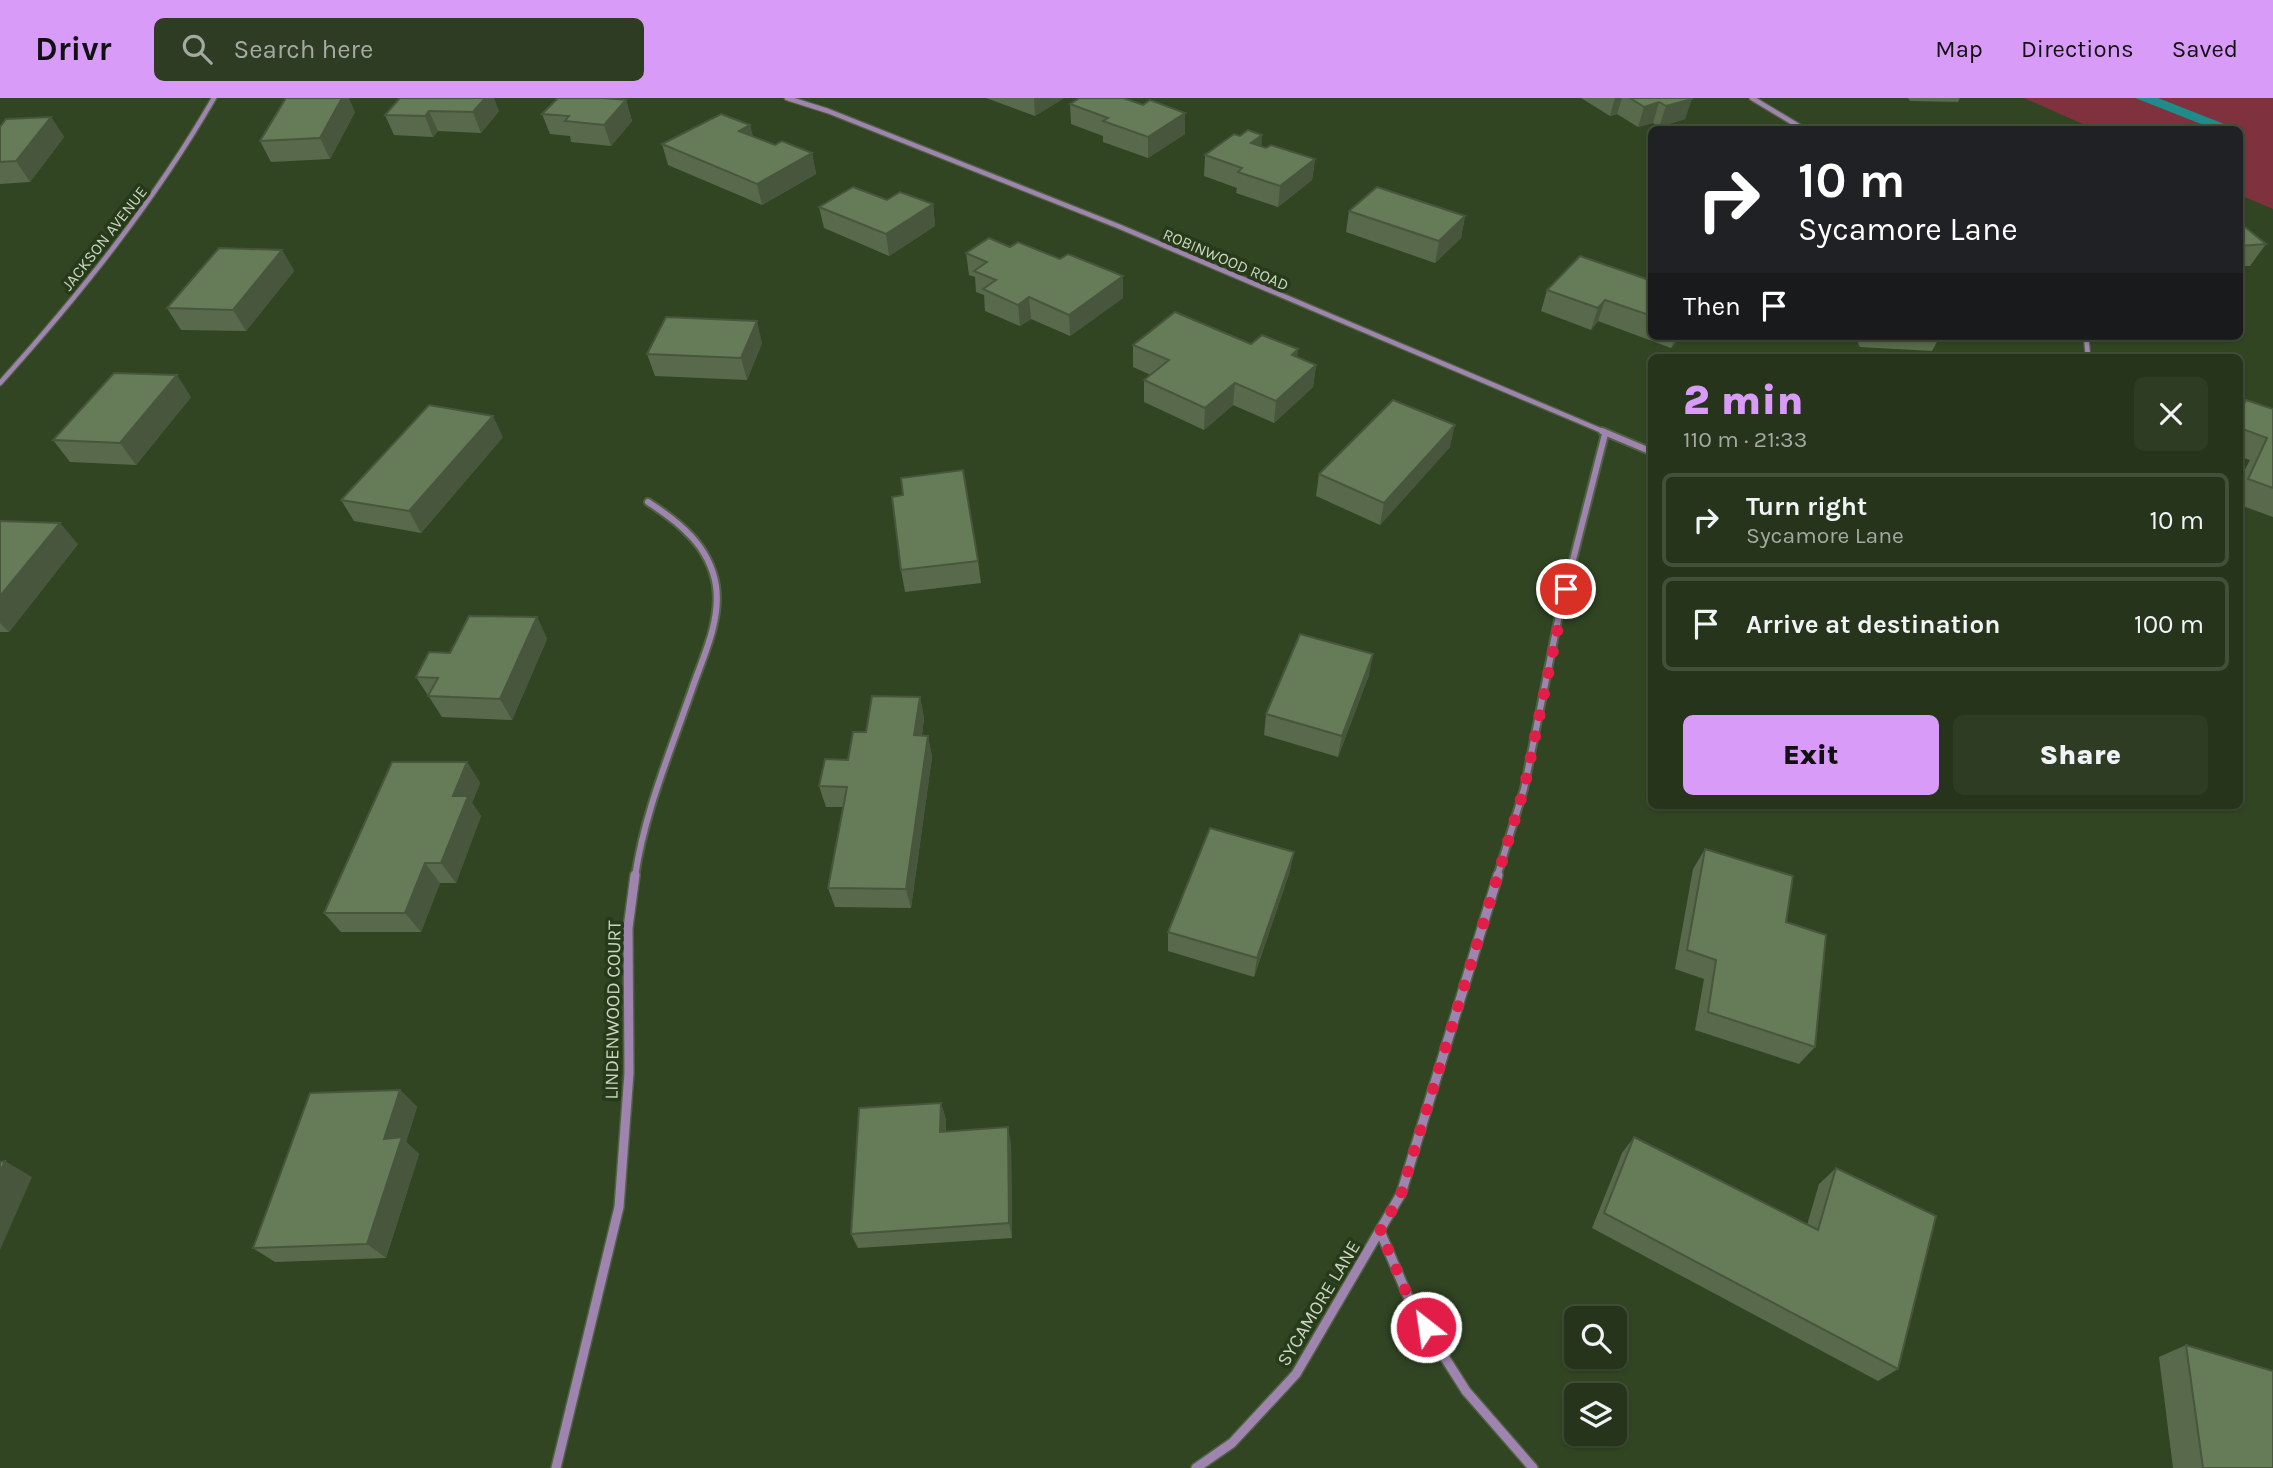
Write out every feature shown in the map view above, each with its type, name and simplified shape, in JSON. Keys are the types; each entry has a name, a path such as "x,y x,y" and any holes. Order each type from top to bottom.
{"street":[{"name":"JACKSON AVENUE","path":"0,383 97,269 175,165 214,98"},
{"name":"ROBINWOOD ROAD","path":"787,98 828,110 1118,226 1648,450"},
{"path":"1752,98 1798,126"},
{"name":"SYCAMORE LANE","path":"1196,1468 1232,1443 1296,1374 1401,1194 1524,789 1559,615 1605,434"},
{"name":"LINDENWOOD COURT","path":"556,1468 619,1207 629,1073 628,928 638,854 655,795 714,626 716,586 703,550 680,523 648,502"},
{"path":"1380,1231 1412,1306 1466,1391 1533,1468"}],"shaded area":[{"path":"2024,98 2273,98 2273,209 2243,196 2243,126 2087,126"}],"water":[{"path":"2135,98 2158,98 2229,126 2206,126"}],"building":[{"path":"286,98 342,98 320,138 260,141"},
{"path":"400,98 485,98 473,112 429,111 425,116 385,115"},
{"path":"558,98 626,100 604,125 565,121 569,116 542,114"},
{"path":"1080,98 1123,98 1143,105 1150,100 1185,113 1148,137 1103,121 1108,118 1070,104"},
{"path":"1630,98 1692,99 1666,106 1659,102 1644,107"},
{"path":"721,114 750,125 739,131 775,145 782,141 812,153 757,184 662,144"},
{"path":"51,117 16,161 0,162 0,127 6,119"},
{"path":"1248,130 1262,135 1251,143 1266,148 1271,145 1315,159 1280,186 1238,172 1242,168 1205,155 1234,134 1240,136"},
{"path":"853,187 887,200 900,192 933,204 886,234 819,207"},
{"path":"1377,187 1465,216 1439,241 1349,211"},
{"path":"2243,225 2266,244 2243,246"},
{"path":"989,238 1010,247 1018,242 1060,259 1068,254 1123,276 1069,315 1029,297 1018,305 983,289 996,280 974,271 987,262 966,253"},
{"path":"219,248 282,250 233,310 167,308"},
{"path":"1580,256 1648,280 1648,315 1605,300 1598,308 1547,290"},
{"path":"1175,312 1251,344 1262,335 1298,349 1292,355 1316,365 1276,401 1235,383 1205,408 1144,380 1169,360 1133,345"},
{"path":"666,317 757,321 741,358 647,354"},
{"path":"114,373 177,375 120,443 53,440"},
{"path":"1393,400 1455,425 1384,503 1319,474"},
{"path":"2246,400 2273,409 2273,488 2248,479 2267,438 2243,429 2243,406"},
{"path":"429,405 493,416 409,511 341,500"},
{"path":"963,470 978,561 901,570 892,497 903,495 901,478"},
{"path":"0,521 60,523 0,596"},
{"path":"469,616 537,617 500,699 428,696 438,678 416,677 429,652 450,653"},
{"path":"1300,634 1373,654 1342,736 1266,714"},
{"path":"872,696 920,697 914,735 928,736 906,889 828,888 847,787 819,786 825,759 848,760 853,732 866,732"},
{"path":"392,762 467,762 453,796 468,796 441,863 425,863 405,913 324,913"},
{"path":"1210,828 1294,852 1257,958 1168,932"},
{"path":"1705,849 1793,876 1786,922 1826,935 1815,1047 1708,1012 1716,960 1687,950"},
{"path":"400,1090 384,1139 402,1137 367,1244 253,1248 310,1093"},
{"path":"941,1103 940,1132 1008,1127 1009,1223 851,1234 859,1108"},
{"path":"1634,1137 1818,1230 1836,1168 1936,1216 1898,1369 1604,1213"},
{"path":"2186,1345 2273,1371 2273,1468 2203,1468"}],"route":[{"path":"1426,1327 1412,1306 1380,1231 1401,1194 1524,789 1566,589"}]}
